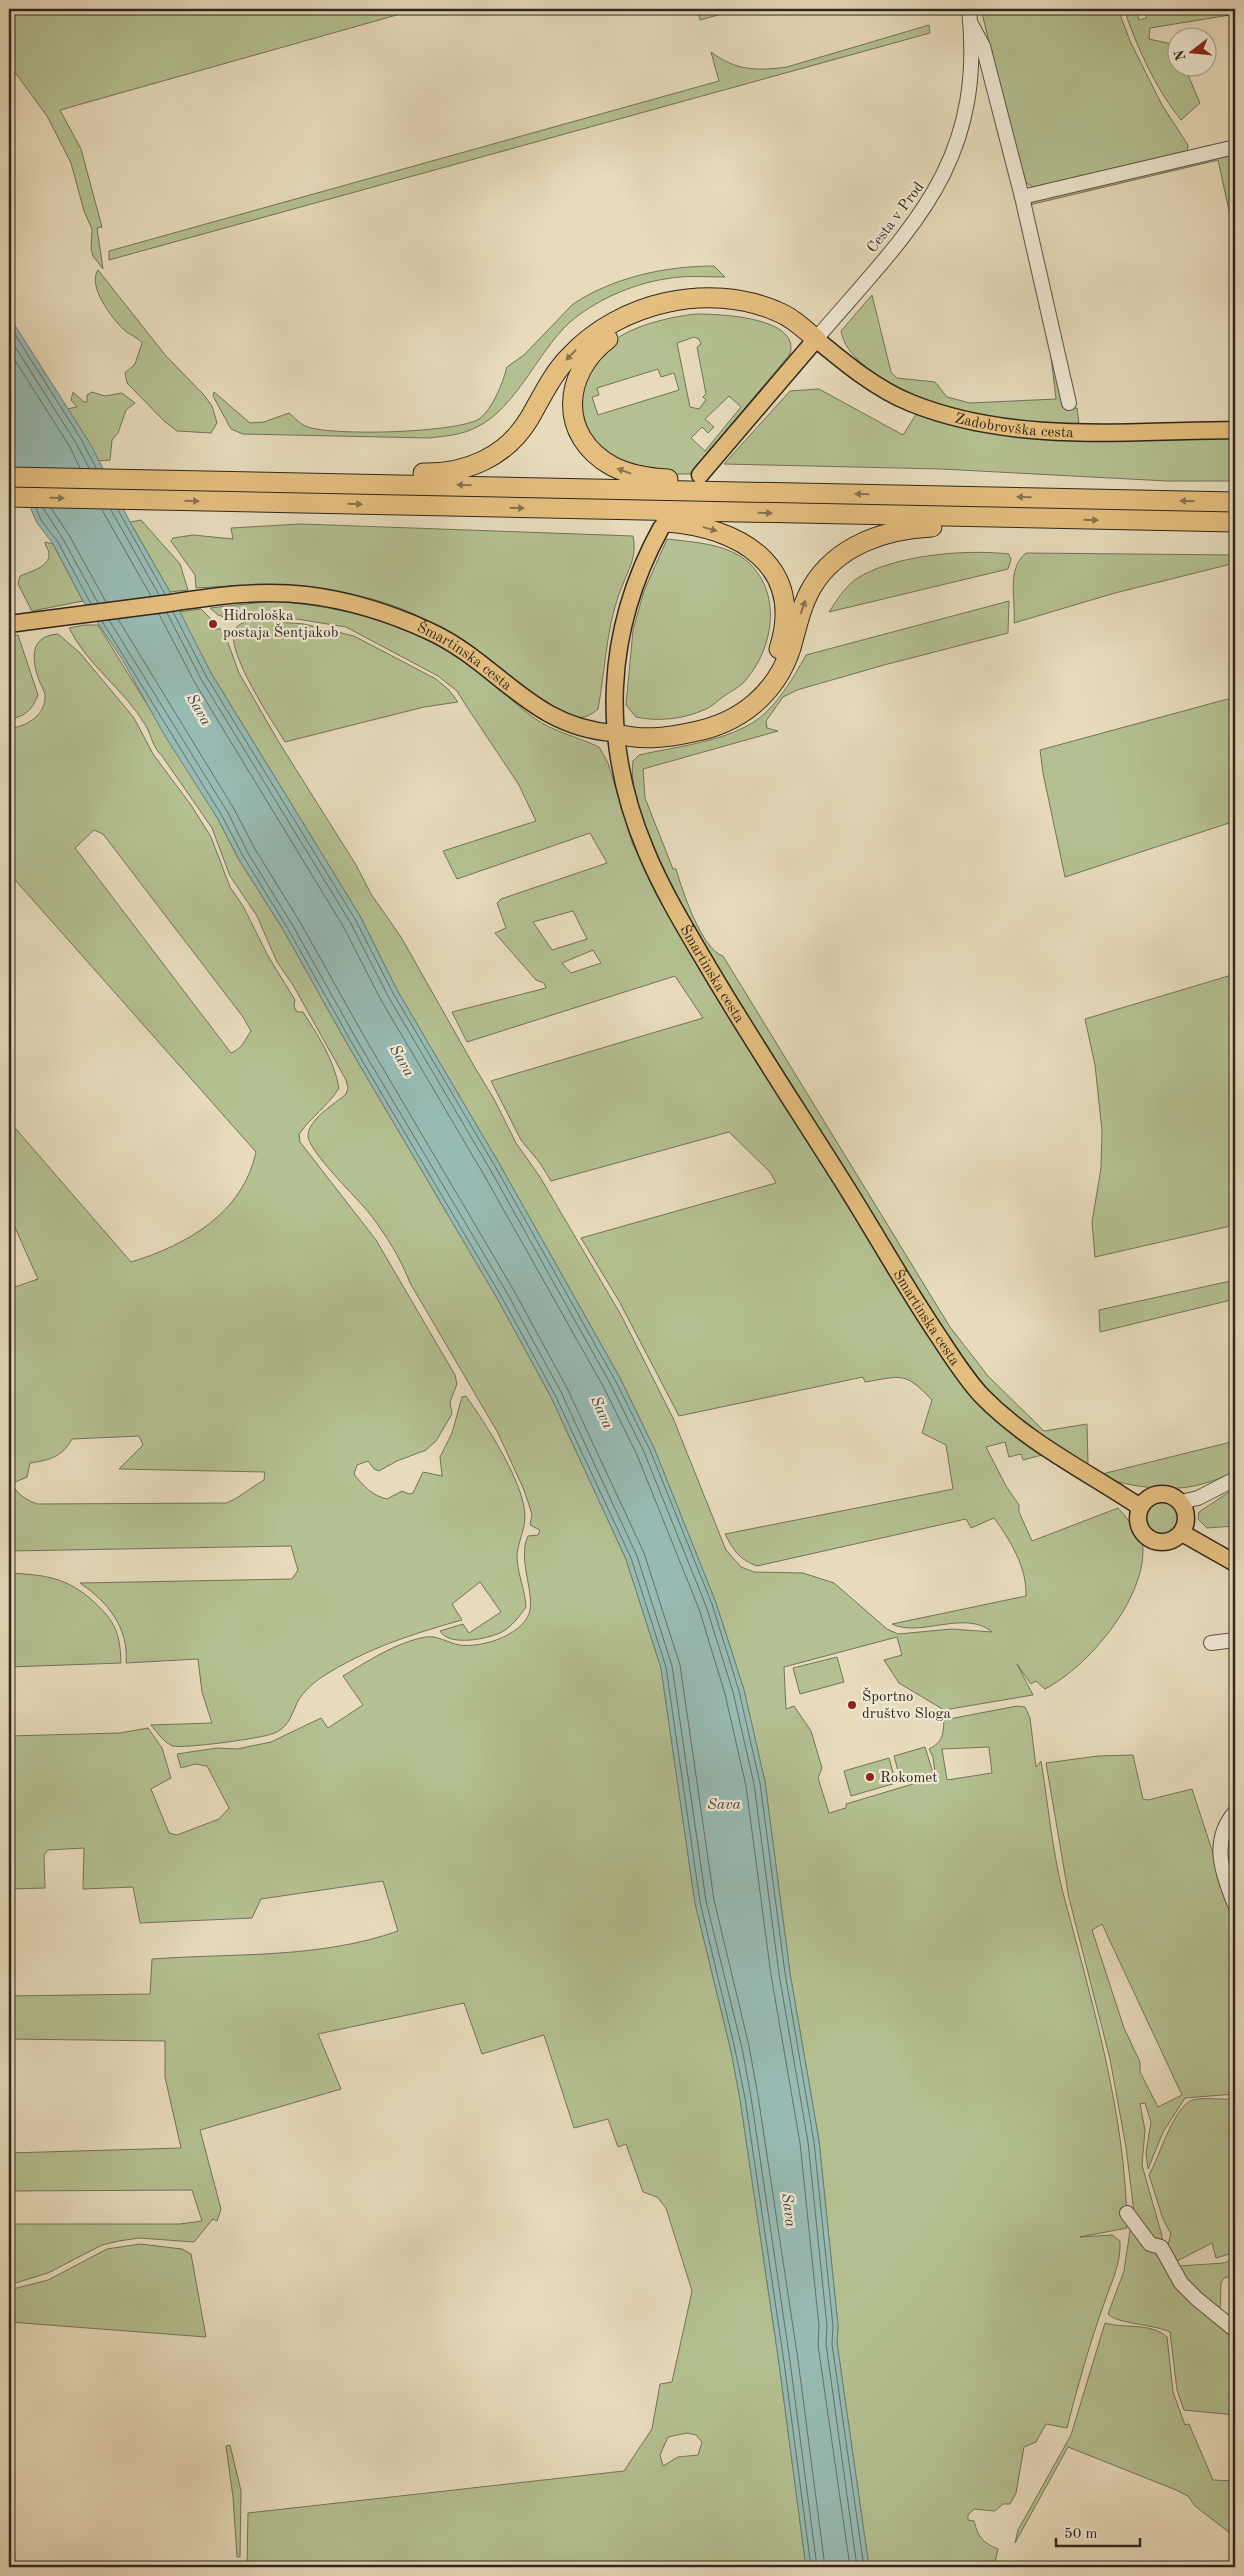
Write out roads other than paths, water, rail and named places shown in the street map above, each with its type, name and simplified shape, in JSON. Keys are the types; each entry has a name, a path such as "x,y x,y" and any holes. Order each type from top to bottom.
{"highway":[{"path":"281,482 311,473 447,472 482,461 503,449 517,436 556,372 578,348 614,322 664,303 699,298 742,301 785,315 816,339"},
{"path":"722,491 694,481 658,479 634,474 612,466 596,455 582,439 573,417 572,396 580,369 592,353 617,334 643,321 682,311 707,309 742,312 770,320 816,339"},
{"path":"9,477 1235,502"},
{"path":"9,497 1235,522"},
{"path":"594,509 612,518 702,526 739,540 758,553 772,571 784,606 783,631 775,658 763,679 744,699 728,709 700,720 614,733"},
{"path":"614,733 640,738 684,734 731,721 751,707 772,686 785,664 801,613 812,587 836,559 855,546 877,536 904,530 970,527 1008,518"}],"main road":[{"name":"Zadobrovška cesta","path":"816,339 853,369 909,402 970,422 1022,430 1235,430"},
{"path":"700,474 816,339"},
{"path":"614,733 615,673 621,631 636,580 661,528"},
{"name":"Šmartinska cesta","path":"9,624 218,596 261,593 305,595 352,603 429,631 458,646 521,696 550,715 585,730 614,733 621,772 634,819 646,852 671,902 730,1003 919,1307 955,1361 979,1393 1021,1430 1055,1455 1140,1507"},
{"path":"1159,1494 1175,1497 1181,1502 1187,1518 1182,1533 1176,1538 1161,1543 1146,1537 1138,1523 1140,1507 1145,1501 1159,1494"},
{"path":"1182,1533 1235,1563"}],"street":[{"name":"Cesta v Prod","path":"816,339 923,211 942,179 955,151 966,110 972,67 969,9"},
{"path":"971,24 983,46 1022,197 1069,404"},
{"path":"1022,197 1235,147"},
{"path":"1181,1502 1198,1498 1235,1479"},
{"path":"1211,1643 1235,1640"},
{"path":"1235,1812 1224,1830 1220,1850 1220,1864 1235,1905"},
{"path":"1127,2212 1150,2244 1161,2247 1181,2283 1197,2299 1235,2330"}],"water":[{"name":"Sava","path":"9,316 91,445 211,673 360,916 397,990 500,1165 620,1378 654,1448 716,1603 744,1690 765,1782 790,1973 819,2141 838,2326 837,2343 869,2567 806,2567 779,2363 740,2099 731,2051 695,1903 661,1668 626,1559 551,1397 497,1298 349,1047 284,931 238,858 218,819 165,736 122,659 83,601 53,544 37,523 9,459"}],"place":[{"name":"Hidrološka postaja Šentjakob","path":"213,624"},
{"name":"Športno društvo Sloga","path":"852,1705"},
{"name":"Rokomet","path":"870,1777"}]}
